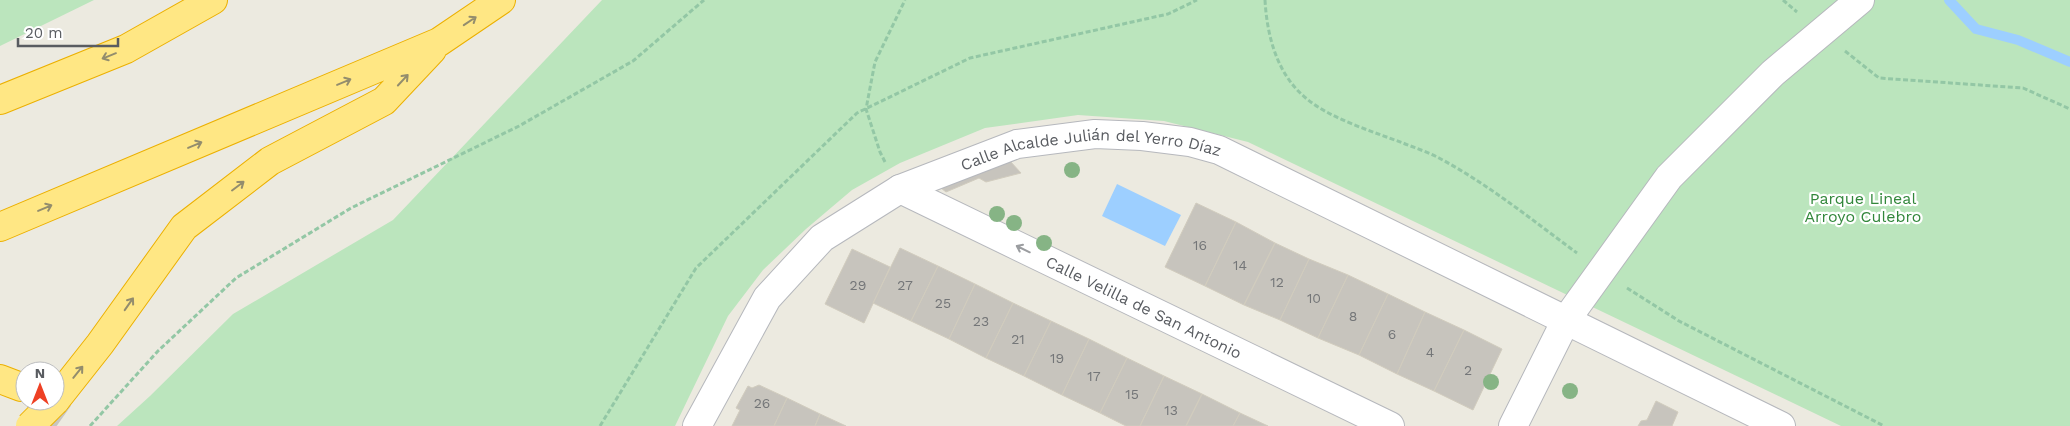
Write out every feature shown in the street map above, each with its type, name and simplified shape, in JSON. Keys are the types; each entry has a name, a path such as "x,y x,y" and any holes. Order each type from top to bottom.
{"highway":[{"path":"0,100 126,49 213,0"},
{"path":"0,227 439,42 502,0"},
{"path":"65,388 100,344 184,226 270,161 384,101 439,42"},
{"path":"30,426 45,411"}],"street":[{"path":"1513,426 1566,320 1669,177 1773,73 1860,0"},
{"name":"Calle Alcalde Julián del Yerro Díaz","path":"697,426 767,298 822,238 900,189 1017,144 1095,134 1142,136 1190,142 1218,150 1566,320 1748,419 1782,426"},
{"name":"Calle Velilla de San Antonio","path":"900,189 1390,426"}],"path":[{"path":"90,426 158,351 236,278 351,208 519,126 633,61 704,0"},
{"path":"900,189 880,152 866,109 875,62 905,0"},
{"path":"600,426 696,268 857,113 970,58 1168,14 1198,0"},
{"path":"1265,0 1266,17 1276,57 1287,77 1306,99 1339,117 1438,157 1479,183 1602,272 1679,322 1884,426"},
{"path":"1782,0 1879,78 2023,88 2070,109"}],"green space":[{"path":"0,0 94,0 0,46"},
{"name":"Parque Lineal Arroyo Culebro","path":"602,0 2070,0 2070,426 1841,426 1248,142 1164,121 1078,115 985,128 900,163 852,190 806,229 763,270 728,316 675,426 117,426 233,314 393,220"}],"water":[{"path":"1117,184 1181,215 1165,246 1102,216"}],"building":[{"path":"1010,161 1021,173 986,182 979,178 946,192 936,184"},
{"path":"1196,203 1236,222 1205,286 1165,267"},
{"path":"1236,222 1275,243 1244,305 1205,286"},
{"path":"1275,243 1309,259 1280,320 1244,305"},
{"path":"900,248 938,266 911,321 873,303"},
{"path":"852,249 890,267 864,323 825,304"},
{"path":"1309,259 1348,275 1318,338 1280,320"},
{"path":"938,266 975,284 949,339 911,321"},
{"path":"1348,275 1388,294 1359,355 1318,338"},
{"path":"975,284 1013,303 986,358 949,339"},
{"path":"1388,294 1425,312 1397,374 1359,355"},
{"path":"1013,303 1051,321 1024,376 986,358"},
{"path":"1425,312 1464,330 1434,391 1397,374"},
{"path":"1051,321 1089,339 1062,395 1024,376"},
{"path":"1464,330 1502,349 1473,410 1434,391"},
{"path":"1089,339 1127,358 1100,413 1062,395"},
{"path":"1127,358 1164,376 1140,426 1126,426 1100,413"},
{"path":"1164,376 1202,394 1186,426 1140,426"},
{"path":"759,385 787,398 774,426 732,426 740,410 736,408 748,386 752,388"},
{"path":"1202,394 1240,413 1233,426 1186,426"},
{"path":"787,398 820,414 815,426 774,426"},
{"path":"1656,401 1678,412 1672,426 1638,426 1641,421 1647,420"},
{"path":"1240,413 1268,426 1233,426"},
{"path":"820,414 846,426 815,426"}],"waterway":[{"path":"1949,0 1976,29 2018,40 2070,62"}],"tunnel":[{"path":"54,411 67,420 71,426"}]}
